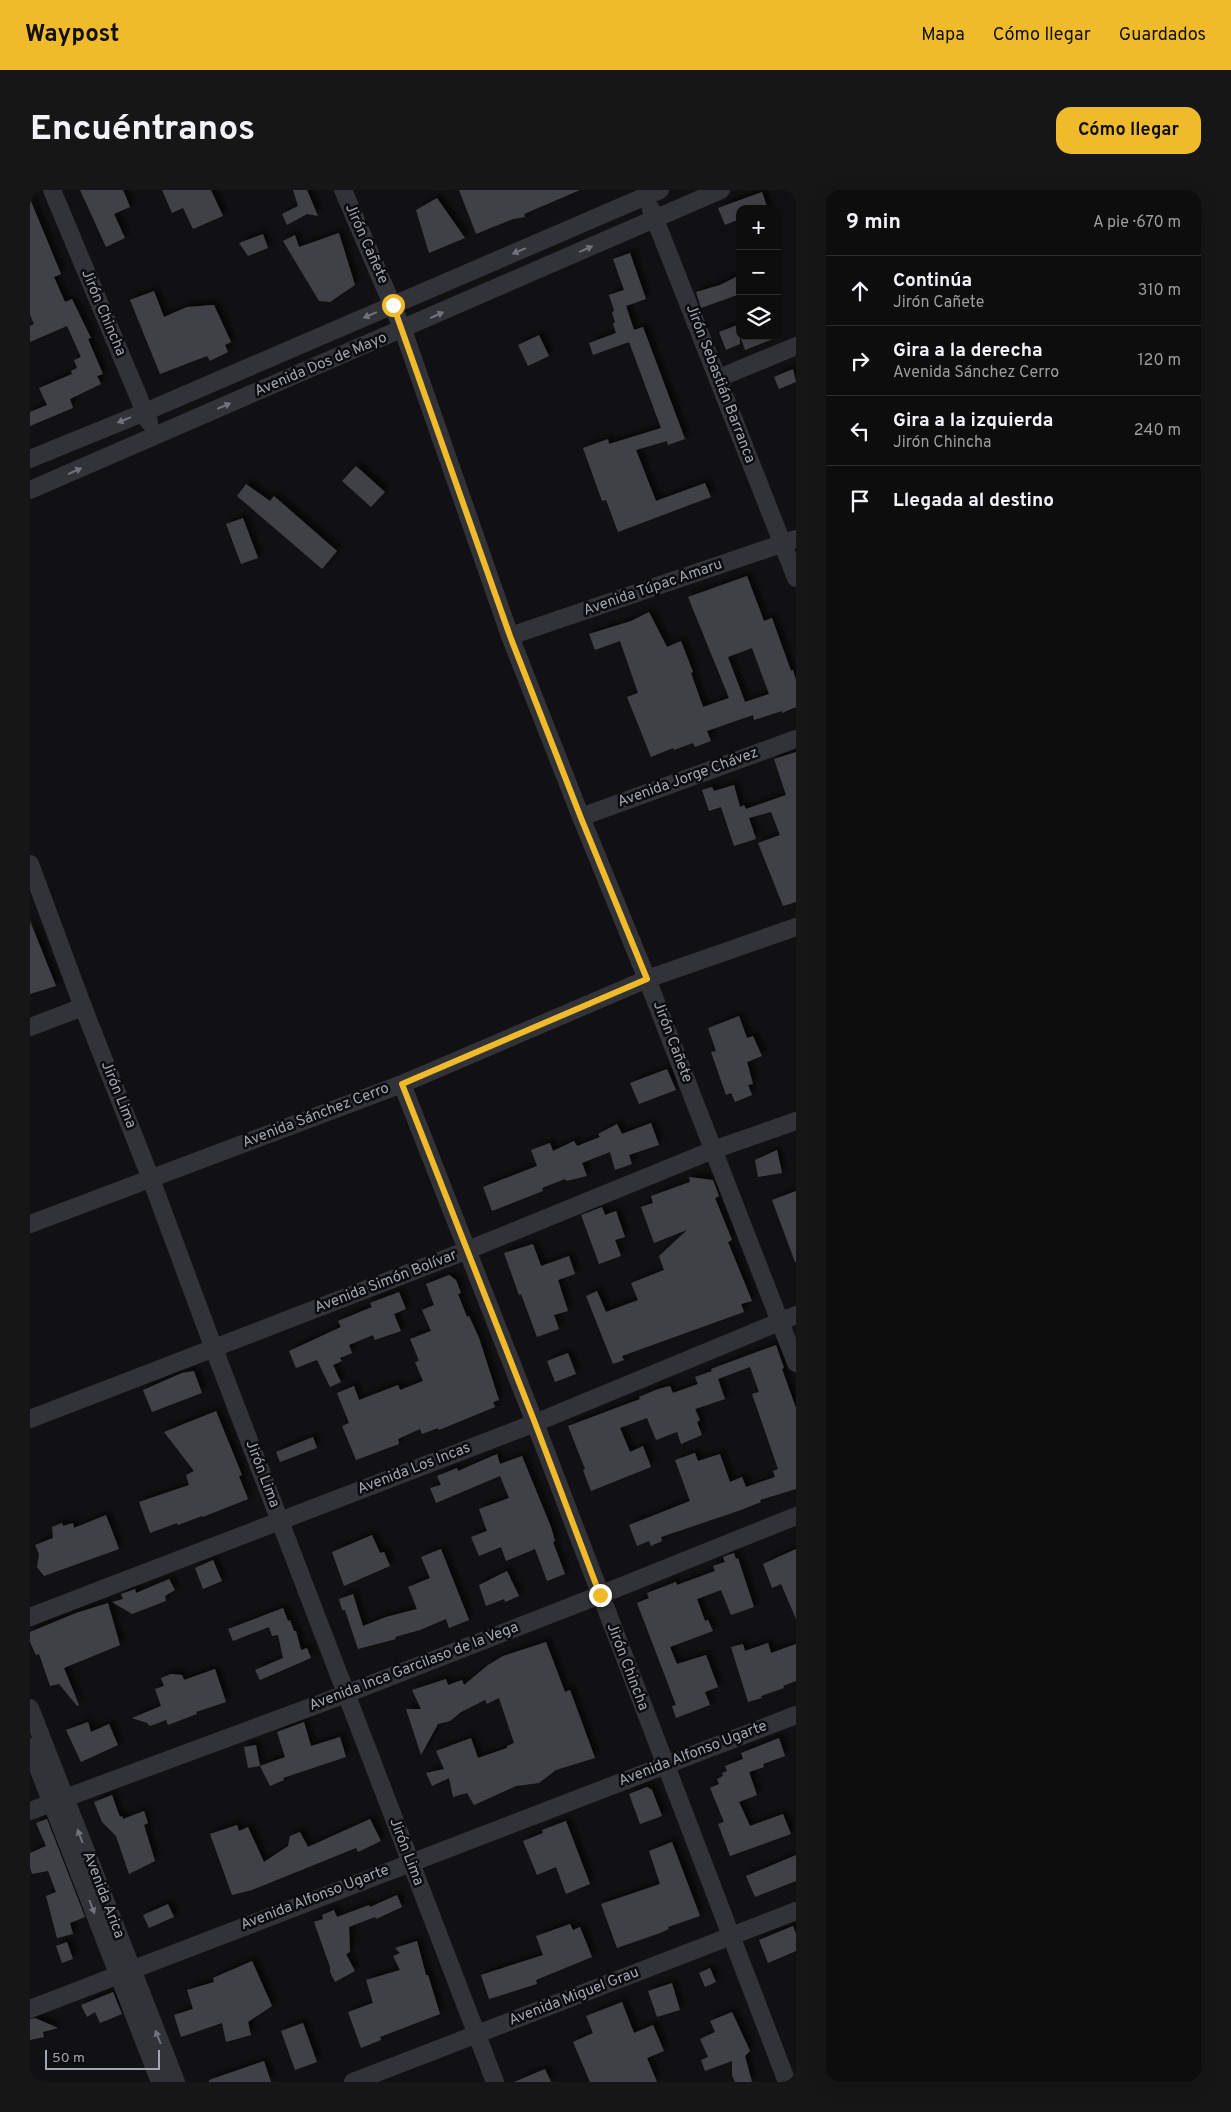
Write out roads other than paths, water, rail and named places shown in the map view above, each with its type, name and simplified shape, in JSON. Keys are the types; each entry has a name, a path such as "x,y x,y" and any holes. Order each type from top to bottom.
{"street":[{"name":"Jirón Chincha","path":"52,190 155,436"},
{"name":"Jirón Cañete","path":"343,190 403,330 510,636 581,818 647,979 713,1150 788,1318 796,1363"},
{"name":"Avenida Dos de Mayo","path":"30,490 403,330 722,190"},
{"name":"Avenida Dos de Mayo","path":"30,459 145,412 650,192"},
{"name":"Jirón Sebastián Barranca","path":"650,192 655,219 718,378 789,542 796,578"},
{"path":"718,378 796,346"},
{"name":"Avenida Túpac Amaru","path":"510,636 789,542"},
{"name":"Avenida Jorge Chávez","path":"581,818 796,739"},
{"name":"Jirón Lima","path":"30,864 495,2082"},
{"name":"Avenida Sánchez Cerro","path":"30,1224 402,1084 647,979 796,927"},
{"path":"30,1027 83,1007"},
{"name":"Jirón Chincha","path":"402,1084 535,1423 787,2082"},
{"name":"Avenida Simón Bolívar","path":"30,1419 468,1250 713,1150 796,1121"},
{"name":"Avenida Los Incas","path":"30,1617 535,1423 788,1318"},
{"name":"Avenida Inca Garcilaso de la Vega","path":"30,1811 346,1694 796,1516"},
{"name":"Avenida Arica","path":"30,1708 58,1800 124,1971 160,2082"},
{"name":"Avenida Alfonso Ugarte","path":"30,2009 124,1971 796,1715"},
{"name":"Avenida Arica","path":"30,1747 58,1800"},
{"name":"Avenida Miguel Grau","path":"353,2082 796,1911"},
{"name":"Avenida Arica","path":"124,1971 176,2082"}]}
